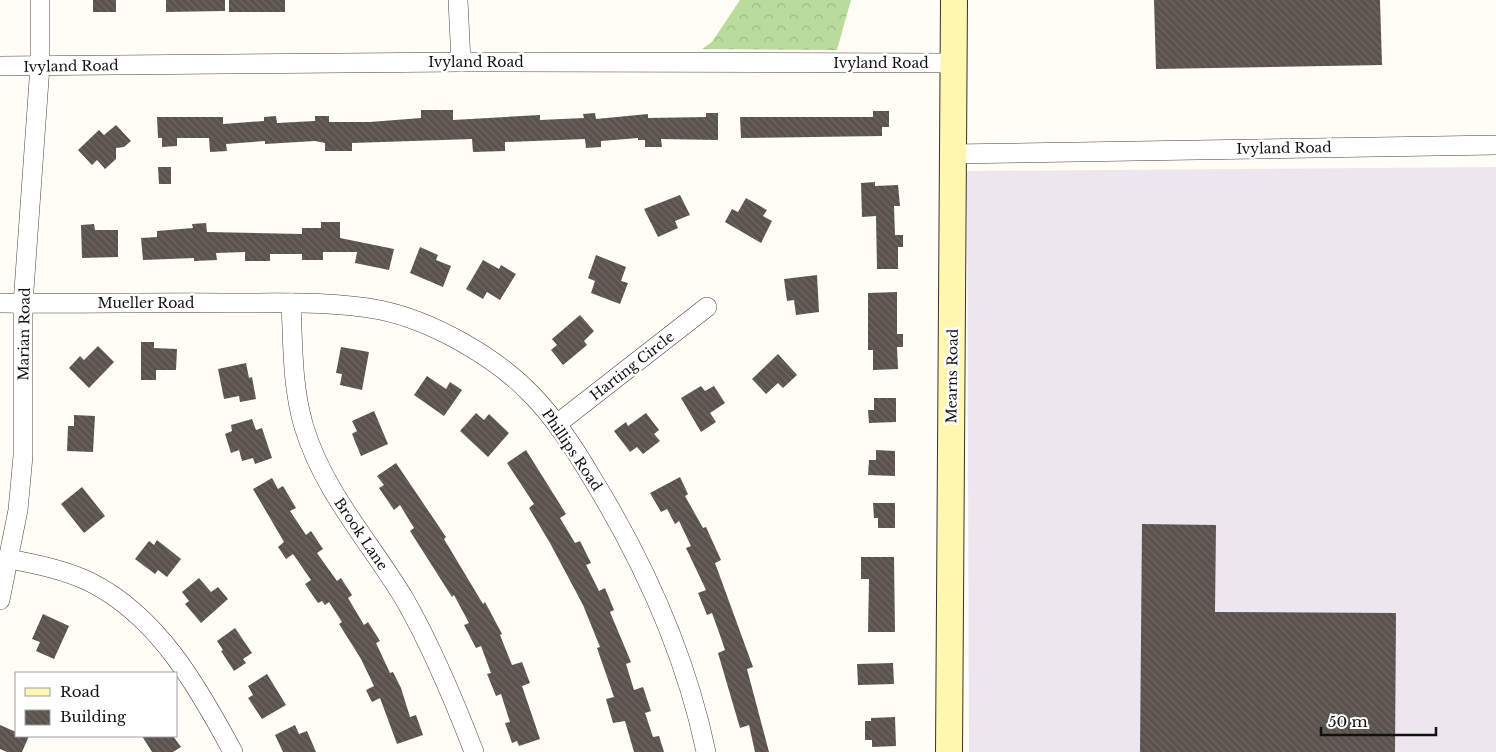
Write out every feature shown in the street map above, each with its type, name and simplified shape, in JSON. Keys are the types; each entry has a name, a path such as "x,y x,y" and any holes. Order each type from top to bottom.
{"street":[{"name":"Marian Road","path":"0,600 18,510 23,456 23,304 40,66 40,0"},
{"path":"458,0 461,62"},
{"name":"Mearns Road","path":"948,752 954,0"},
{"name":"Ivyland Road","path":"0,66 461,62 952,63"},
{"name":"Ivyland Road","path":"952,154 1496,145"},
{"name":"Mueller Road","path":"0,304 291,303"},
{"name":"Phillips Road","path":"291,303 340,304 380,310 406,317 444,334 479,353 512,376 534,396 557,424 606,500 654,595 692,699 706,752"},
{"name":"Brook Lane","path":"291,303 294,372 304,426 312,451 343,511 405,601 449,687 474,752"},
{"name":"Harting Circle","path":"557,424 706,307"},
{"path":"9,559 74,575 115,597 138,614 158,635 200,694 233,752"}],"shaded area":[{"path":"1496,167 1496,752 969,752 967,171"}],"green space":[{"path":"740,0 851,0 837,50 702,49 712,42"}],"building":[{"path":"93,0 116,0 116,12 93,12"},
{"path":"166,0 225,0 225,11 166,12"},
{"path":"229,0 285,0 285,12 229,12"},
{"path":"1154,0 1380,0 1382,65 1156,69"},
{"path":"421,110 453,110 453,120 540,115 540,120 584,118 583,114 595,113 596,119 648,114 648,118 706,117 706,113 718,113 718,140 661,139 662,147 645,147 645,140 638,140 638,138 601,141 601,147 586,148 585,139 505,142 505,151 473,152 472,139 352,143 352,151 325,151 325,143 315,141 265,144 265,141 226,144 227,151 210,152 209,138 177,138 177,146 162,147 162,138 158,138 157,117 223,117 223,124 264,121 264,117 276,116 277,123 315,121 315,116 329,116 329,122 370,122 421,118"},
{"path":"873,111 889,111 889,127 882,127 882,136 741,138 740,117 873,117"},
{"path":"116,125 131,141 124,147 116,148 116,159 105,169 97,160 92,165 78,150 99,130 104,135"},
{"path":"158,167 171,167 171,184 159,184"},
{"path":"875,182 875,186 898,185 900,206 894,206 895,235 903,235 903,247 898,247 898,269 877,269 876,216 862,217 861,183"},
{"path":"680,195 690,215 675,221 678,228 658,237 644,209"},
{"path":"746,198 767,210 763,216 772,221 761,243 725,222 732,209 738,212"},
{"path":"321,222 340,222 340,238 394,249 389,270 355,263 357,252 323,252 323,260 302,260 302,254 270,254 270,261 245,261 245,252 216,253 217,260 194,261 194,258 143,260 141,238 157,237 157,231 193,228 192,224 206,223 207,232 302,234 302,228 321,228"},
{"path":"94,224 95,230 118,230 118,257 82,258 81,225"},
{"path":"420,247 438,255 436,260 451,266 443,287 410,273"},
{"path":"596,255 626,267 621,281 628,283 620,304 591,293 595,281 588,278"},
{"path":"483,260 499,269 501,265 516,274 500,300 487,292 483,299 466,289"},
{"path":"817,275 819,312 796,315 794,300 787,301 784,279"},
{"path":"897,292 897,334 903,334 903,347 897,347 898,369 873,370 873,350 868,350 868,293"},
{"path":"580,315 594,331 584,341 587,345 563,365 551,350 557,345 552,339"},
{"path":"141,342 154,342 154,348 177,349 176,370 156,370 156,380 141,380"},
{"path":"98,346 114,362 89,388 69,368 80,356 84,360"},
{"path":"341,347 369,352 362,390 340,385 342,374 336,373"},
{"path":"778,354 797,375 783,388 778,383 766,394 752,379"},
{"path":"246,363 249,378 252,377 256,399 240,402 239,396 224,399 218,369"},
{"path":"427,376 446,389 450,382 462,390 444,416 414,395"},
{"path":"701,386 705,391 714,386 725,403 710,413 716,422 701,432 681,398"},
{"path":"874,398 896,398 896,422 869,423 868,410 874,410"},
{"path":"374,411 388,444 361,456 352,434 357,431 352,421"},
{"path":"476,413 484,420 489,414 509,433 488,457 460,431"},
{"path":"646,413 659,430 654,434 660,441 643,454 637,447 630,452 614,431 626,422 628,426"},
{"path":"74,415 95,416 93,452 67,451 68,426 74,426"},
{"path":"252,419 256,430 262,428 272,458 255,464 253,458 242,461 239,450 231,453 225,434 232,431 231,425"},
{"path":"526,450 566,514 560,518 575,543 580,541 591,563 586,565 599,591 605,588 614,610 610,612 631,662 626,664 634,690 643,687 651,711 645,713 653,737 659,736 664,752 634,752 625,721 613,723 606,699 614,697 597,648 600,647 583,605 529,508 534,504 507,463"},
{"path":"876,450 895,451 895,476 868,475 869,460 876,460"},
{"path":"396,463 446,537 444,539 483,604 485,602 502,634 500,635 512,665 522,662 530,683 522,686 540,739 519,746 517,741 512,743 505,723 510,722 501,694 496,696 487,674 491,673 481,646 476,648 464,625 469,623 454,595 452,597 410,531 414,528 400,505 394,510 379,488 384,485 377,476"},
{"path":"680,477 688,494 685,496 703,528 706,527 721,560 715,563 753,667 747,669 769,752 755,752 749,725 740,728 718,653 725,650 712,613 707,615 698,593 706,590 686,548 691,546 679,521 675,524 667,509 661,512 650,493"},
{"path":"272,478 278,489 283,486 296,508 290,511 306,535 311,531 323,549 317,553 337,581 341,578 352,595 348,598 364,625 368,622 380,641 376,643 390,673 393,672 401,688 410,717 416,715 423,735 397,744 380,698 372,702 366,690 374,686 361,659 339,624 342,622 329,602 325,605 322,601 318,603 305,584 311,580 293,554 286,559 278,547 284,542 253,489"},
{"path":"82,487 105,516 84,533 61,504"},
{"path":"873,503 895,503 895,528 878,528 878,518 874,518"},
{"path":"1142,524 1216,525 1215,612 1396,613 1395,752 1140,752"},
{"path":"157,540 181,559 167,577 158,570 155,574 135,559 149,541 154,545"},
{"path":"861,557 894,557 895,632 868,632 869,579 861,579"},
{"path":"199,578 211,592 218,587 228,599 201,623 185,604 189,601 182,592"},
{"path":"43,614 69,626 54,659 36,651 40,642 32,639"},
{"path":"235,628 252,653 243,659 246,663 234,671 217,641"},
{"path":"893,663 894,684 858,685 857,664"},
{"path":"267,674 286,705 262,719 248,698 253,695 248,686"},
{"path":"895,717 896,746 872,747 872,740 865,740 865,721 871,721 871,718"},
{"path":"0,725 15,732 15,737 29,737 22,752 7,752 0,749"},
{"path":"295,725 299,734 307,731 316,752 283,752 275,735"},
{"path":"143,737 174,737 181,747 173,752 152,752"}]}
